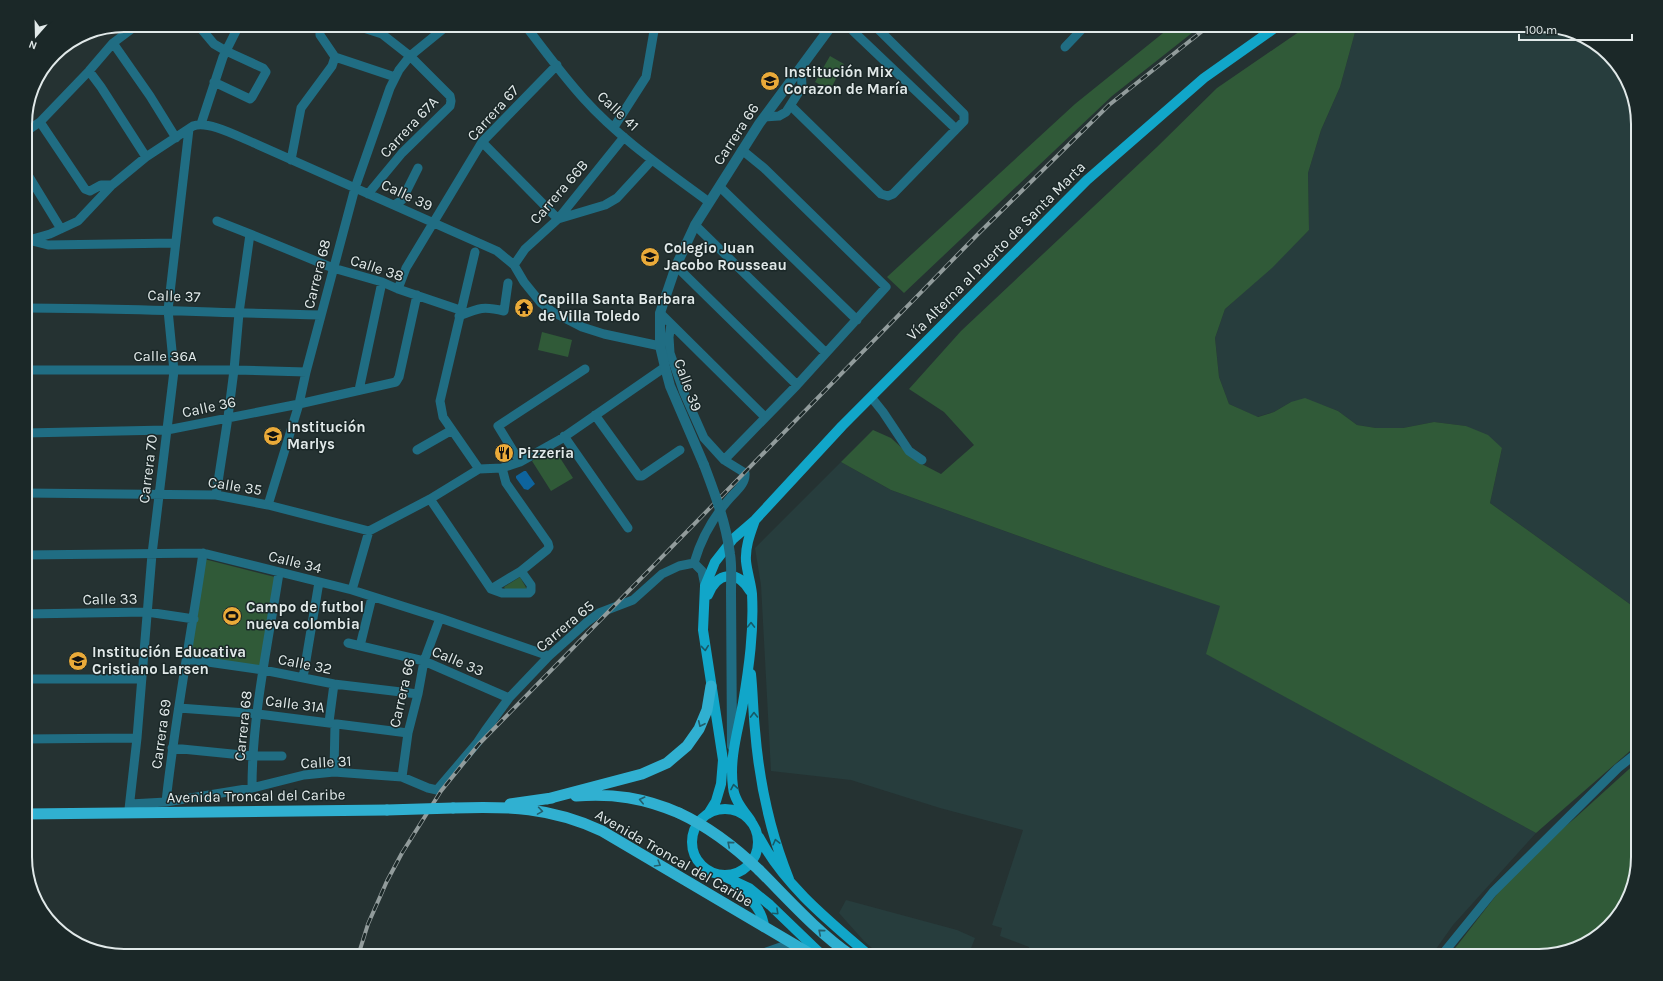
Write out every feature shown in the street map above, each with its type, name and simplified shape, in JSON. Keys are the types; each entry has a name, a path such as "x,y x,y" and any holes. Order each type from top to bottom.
{"highway":[{"path":"547,799 642,774 666,763 687,746 699,729 707,710 710,686"},
{"name":"Avenida Troncal del Caribe","path":"488,807 547,799 614,795 638,798 658,803 699,822 722,837 759,870 811,924 842,949"},
{"name":"Avenida Troncal del Caribe","path":"32,814 130,808 387,810 488,807 540,811 569,818 602,831 802,949"}],"main road":[{"name":"Vía Alterna al Puerto de Santa Marta","path":"751,821 738,803 733,788 710,686 704,636 703,610 705,586 715,562 733,539 755,520 842,426 1087,180 1204,78 1269,32"},
{"name":"Vía Alterna al Puerto de Santa Marta","path":"708,814 716,801 721,784 750,664 752,594 746,562 746,551 747,542 755,520"},
{"path":"703,610 710,589 721,577 730,576 737,578 747,585 752,594"},
{"path":"750,664 754,695 754,727 760,773 777,846 789,879"},
{"path":"816,949 770,905 749,888 711,872 703,867 696,859 692,839 695,829 700,821 708,814 717,810 731,810 744,815 751,821 776,866 826,919 862,949"},
{"path":"721,875 737,873 751,864 756,855 758,844 757,833"},
{"path":"734,882 760,911 763,917 764,927"}],"street":[{"path":"32,127 40,122 89,71 113,43 128,32"},
{"path":"204,32 214,44 266,70 266,74 250,99 214,82"},
{"path":"32,237 62,229 78,221 112,185 146,157 193,126 201,124 214,82 226,51 236,32"},
{"path":"320,32 320,35 335,57 395,77"},
{"path":"376,32 382,34 410,56"},
{"name":"Carrera 68","path":"268,505 299,404 306,372 355,188 395,77 410,56 439,32"},
{"name":"Calle 41","path":"530,32 584,99 624,137 652,160 709,202"},
{"path":"614,127 646,77 654,32"},
{"name":"Carrera 66","path":"660,346 660,313 676,266 695,225 764,117 825,32"},
{"path":"854,32 956,129"},
{"path":"790,106 882,194 888,196 893,194 964,121 964,114 881,32"},
{"path":"1065,46 1079,32"},
{"path":"113,43 150,96 176,138"},
{"name":"Carrera 67A","path":"368,194 402,153 450,106 450,96 410,56"},
{"path":"291,160 301,108 332,66 335,57"},
{"name":"Carrera 67","path":"398,289 406,268 482,142 557,65"},
{"path":"764,117 783,115 790,106 802,87 801,67"},
{"path":"89,71 102,86 146,157"},
{"path":"40,122 85,189 90,191 101,185 112,185"},
{"name":"Calle 39","path":"201,124 222,130 497,251 514,265 524,282 541,303 553,312 582,327 604,334 660,346 670,386 717,498 727,533 730,554 731,592 731,709 727,760"},
{"name":"Carrera 70","path":"130,808 158,493 174,371 168,310 189,129"},
{"name":"Carrera 66B","path":"514,265 525,249 558,219 624,137"},
{"path":"482,142 558,219 605,205 617,198 652,160"},
{"path":"724,460 797,385 886,287 764,168 742,150"},
{"path":"394,205 402,200 418,168"},
{"path":"32,181 62,229"},
{"path":"720,188 857,320"},
{"name":"Calle 38","path":"217,221 333,268 382,282 460,313"},
{"path":"695,225 826,353"},
{"path":"216,495 228,417 239,313 250,234"},
{"path":"32,241 48,245 175,243"},
{"path":"475,252 440,402 441,412 479,469"},
{"path":"676,266 797,385"},
{"path":"359,390 382,282"},
{"path":"460,313 488,307 504,311 508,283"},
{"name":"Calle 36","path":"32,433 167,430 299,404 396,382 399,378 417,295"},
{"name":"Calle 37","path":"32,308 168,310 322,315"},
{"path":"660,313 765,417"},
{"path":"671,324 670,353 684,393 704,438 724,460 745,473 745,477 740,487 722,507 705,534 694,563 702,571 705,586"},
{"path":"352,590 369,531 430,499 479,469 502,468 520,462 564,436 665,367"},
{"path":"520,462 498,426 585,369"},
{"name":"Calle 36A","path":"32,370 234,370 306,372"},
{"path":"871,397 909,451 922,460"},
{"path":"595,415 639,476 642,476 680,450"},
{"path":"417,450 452,430"},
{"path":"564,436 628,528"},
{"path":"490,589 521,571 547,550 548,546 548,543 506,483 502,468"},
{"name":"Calle 35","path":"32,493 158,493 216,495 268,505 369,531"},
{"path":"430,499 490,589 502,593 529,593 531,591 531,585 521,571"},
{"name":"Calle 34","path":"32,555 203,553 352,590 440,618 549,656"},
{"name":"Carrera 69","path":"166,802 172,748 194,618 203,553"},
{"name":"Carrera 65","path":"437,790 478,744 485,731 509,698 549,656 599,613 633,600 662,574 679,566 694,563"},
{"name":"Carrera 68","path":"252,788 252,756 263,670 279,573"},
{"path":"303,678 320,582"},
{"path":"360,646 372,597"},
{"name":"Calle 33","path":"32,614 147,612 194,618"},
{"name":"Carrera 66","path":"402,777 408,733 418,694 424,661 440,618"},
{"name":"Calle 33","path":"348,643 424,661 509,698"},
{"name":"Calle 32","path":"187,658 263,670 334,684 418,694"},
{"path":"32,679 141,679"},
{"path":"334,684 332,723 334,772"},
{"name":"Calle 31A","path":"179,708 258,714 408,733"},
{"path":"32,739 137,738"},
{"name":"Calle 31","path":"172,748 252,756 282,756"},
{"path":"1447,949 1493,892 1618,768 1631,758"},
{"name":"Calle 31","path":"130,808 252,788 304,775 334,772 402,777 428,788 437,790"},
{"path":"775,949 792,943"}],"shaded area":[{"path":"1355,32 1539,32 1563,35 1585,44 1600,55 1616,73 1622,83 1631,118 1631,605 1490,503 1502,448 1466,426 1434,422 1403,428 1376,428 1357,425 1338,411 1322,405 1291,402 1274,412 1257,417 1229,404 1219,377 1215,338 1225,309 1272,267 1309,230 1308,173 1321,130 1340,87"},
{"path":"841,462 891,490 1105,567 1221,606 1207,654 1536,833 1453,925 1436,949 1029,949 1029,947 1000,936 1002,928 992,925 1023,830 940,808 851,780 771,771 761,585 755,548"},
{"path":"846,900 957,930 975,938 971,949 873,949 839,913"}],"green space":[{"path":"1164,32 1193,32 1112,96 904,293 887,277 1075,104"},
{"path":"1299,32 1355,32 1340,87 1321,130 1308,173 1309,230 1273,267 1225,309 1215,338 1219,377 1229,404 1258,417 1274,412 1291,402 1305,398 1338,411 1357,425 1376,428 1403,428 1434,422 1466,426 1488,435 1502,448 1490,503 1631,605 1631,750 1536,833 1206,654 1220,606 1105,567 891,490 841,462 873,430 891,438 916,461 941,474 974,445 944,412 909,389 961,331 1157,147 1217,88"},
{"path":"830,56 844,64 830,90 815,82"},
{"path":"542,332 572,340 568,357 538,350"},
{"path":"553,447 573,478 551,491 532,461"},
{"name":"Campo de futbol nueva colombia","path":"204,559 275,577 261,668 190,655"},
{"path":"520,577 528,591 506,591 504,587"},
{"path":"1631,767 1631,857 1628,881 1619,903 1604,922 1585,937 1563,946 1539,949 1454,949 1508,880 1541,846 1574,819"}],"water":[{"path":"526,471 535,484 528,490 524,489 516,478 516,476"}],"railway":[{"path":"360,949 368,924 387,881 402,853 441,791 479,744 979,233 1109,105 1201,32"}],"place":[{"name":"Institución Mix Corazon de María","path":"770,81"},
{"name":"Colegio Juan Jacobo Rousseau","path":"650,257"},
{"name":"Capilla Santa Barbara de Villa Toledo","path":"524,308"},
{"name":"Institución Marlys","path":"273,436"},
{"name":"Pizzeria","path":"504,453"},
{"name":"Campo de futbol nueva colombia","path":"232,616"},
{"name":"Institución Educativa Cristiano Larsen","path":"78,661"}]}
